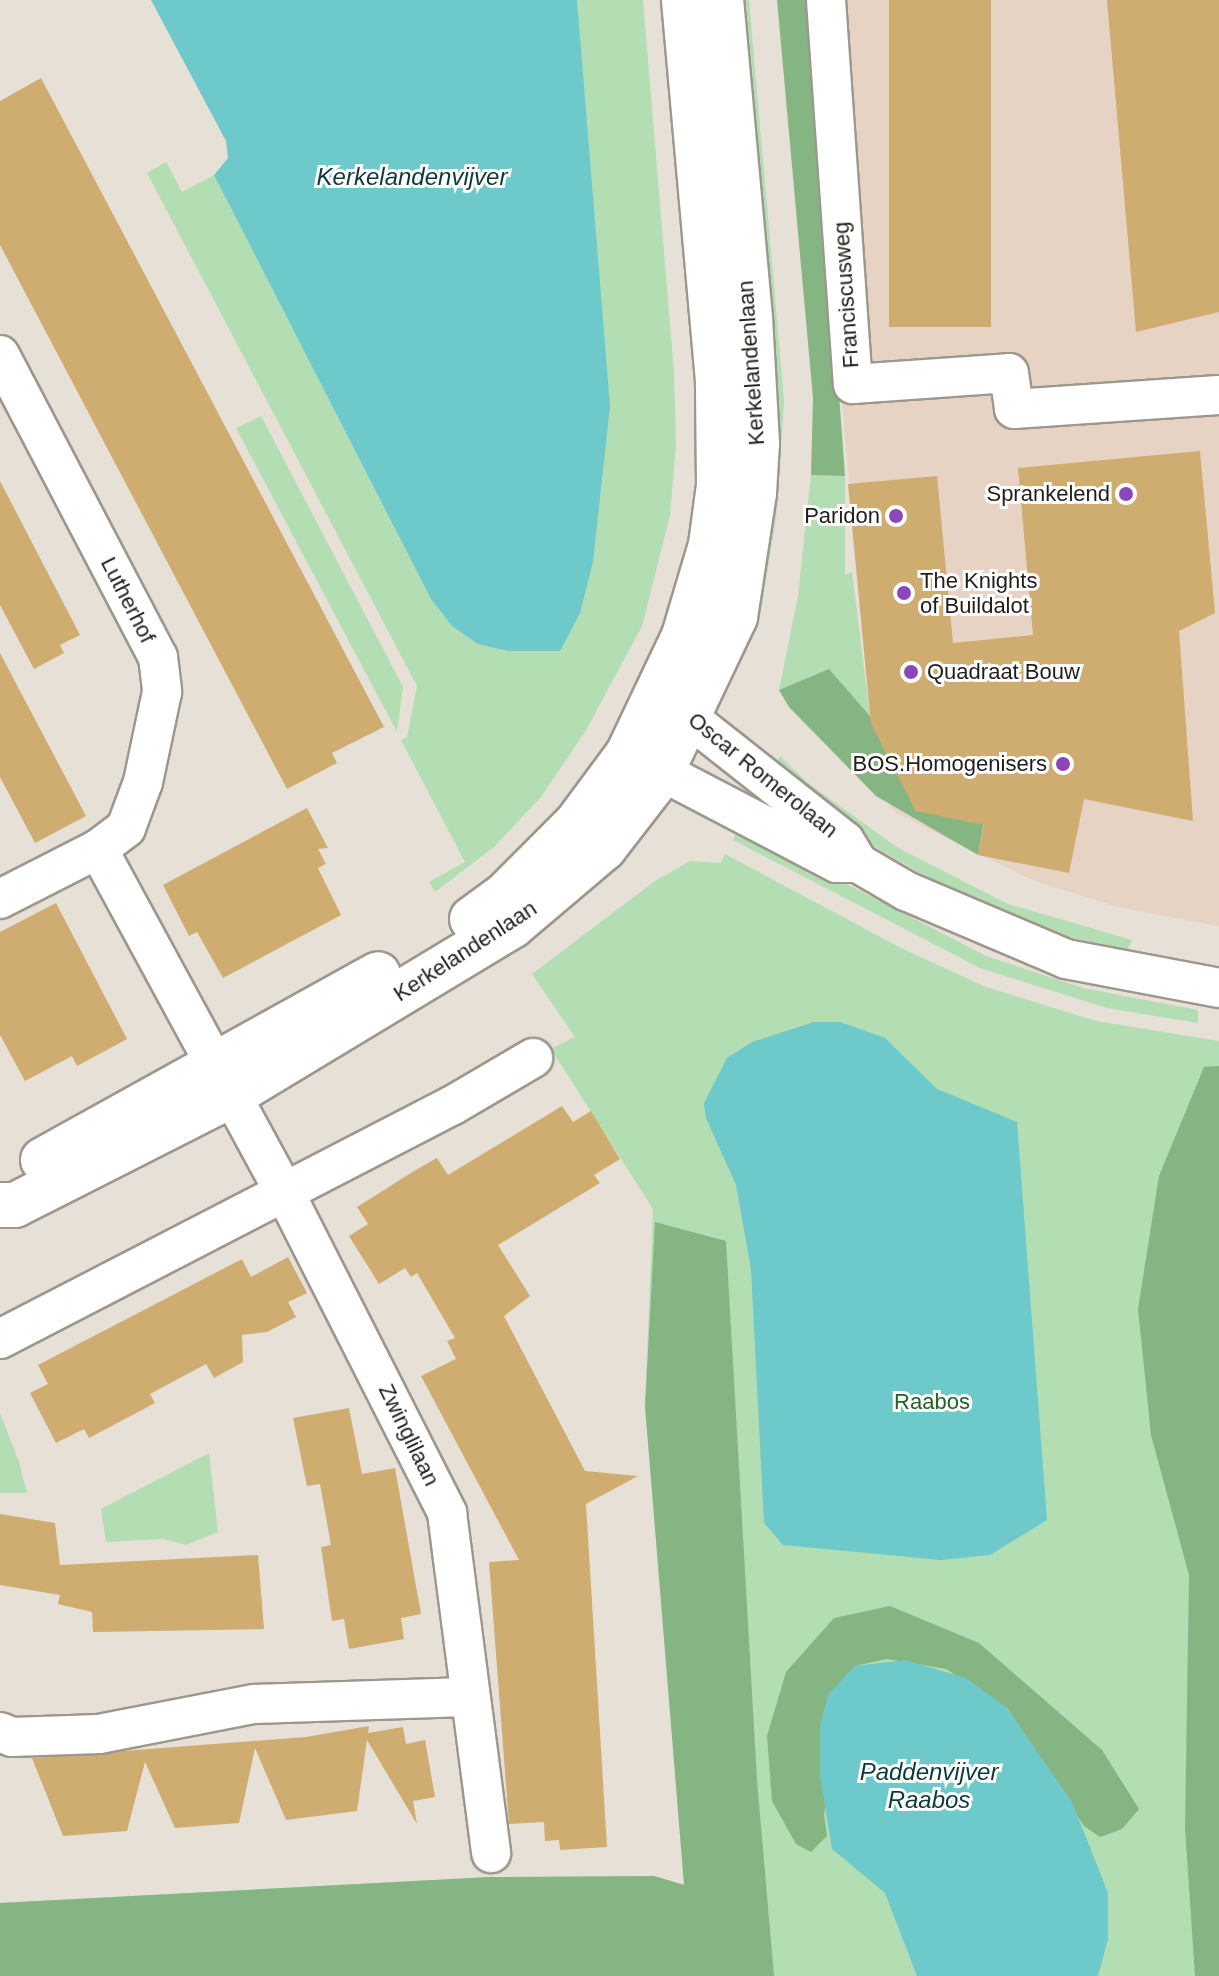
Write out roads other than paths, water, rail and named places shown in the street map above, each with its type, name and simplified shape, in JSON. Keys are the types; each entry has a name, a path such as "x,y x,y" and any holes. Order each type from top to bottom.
{"street":[{"name":"Kerkelandenlaan","path":"676,706 719,485 718,381 684,0"},
{"name":"Kerkelandenlaan","path":"0,1205 15,1205 223,1083 512,926 604,848 676,706 735,617 748,551 757,443 721,0"},
{"name":"Franciscusweg","path":"826,0 853,384 1009,373 1014,409 1219,395"},
{"name":"Lutherhof","path":"0,355 158,657 162,692 143,782 126,828 98,849 0,899"},
{"name":"Oscar Romerolaan","path":"676,706 737,758 845,841 858,863"},
{"name":"Oscar Romerolaan","path":"645,762 837,863 858,863 1020,943 1126,974 1219,988"},
{"path":"98,849 223,1083"},
{"path":"0,1339 285,1193 533,1058"},
{"name":"Kerkelandenlaan","path":"0,1184 223,1083"},
{"name":"Zwinglilaan","path":"223,1083 285,1193 447,1513 467,1697 491,1853"},
{"path":"0,1732 12,1737 99,1734 254,1704 467,1697"}],"water":[{"name":"Kerkelandenvijver","path":"151,0 577,0 610,406 593,562 580,613 560,651 509,651 478,644 452,626 431,599 214,175 228,158 226,141"},
{"path":"814,1022 840,1022 885,1038 937,1089 1017,1122 1047,1520 990,1555 941,1560 783,1545 764,1523 751,1269 736,1185 706,1118 704,1103 727,1058 752,1042"},
{"name":"Paddenvijver Raabos","path":"905,1660 966,1678 1007,1708 1072,1802 1108,1893 1108,1939 1098,1976 917,1976 885,1893 832,1849 820,1776 820,1725 828,1694 855,1666"}],"place":[{"name":"Sprankelend","path":"1126,494"},
{"name":"Paridon","path":"896,516"},
{"name":"The Knights of Buildalot","path":"904,593"},
{"name":"Quadraat Bouw","path":"911,672"},
{"name":"BOS.Homogenisers","path":"1063,764"}],"park label":[{"name":"Raabos","path":"932,1402"}]}
